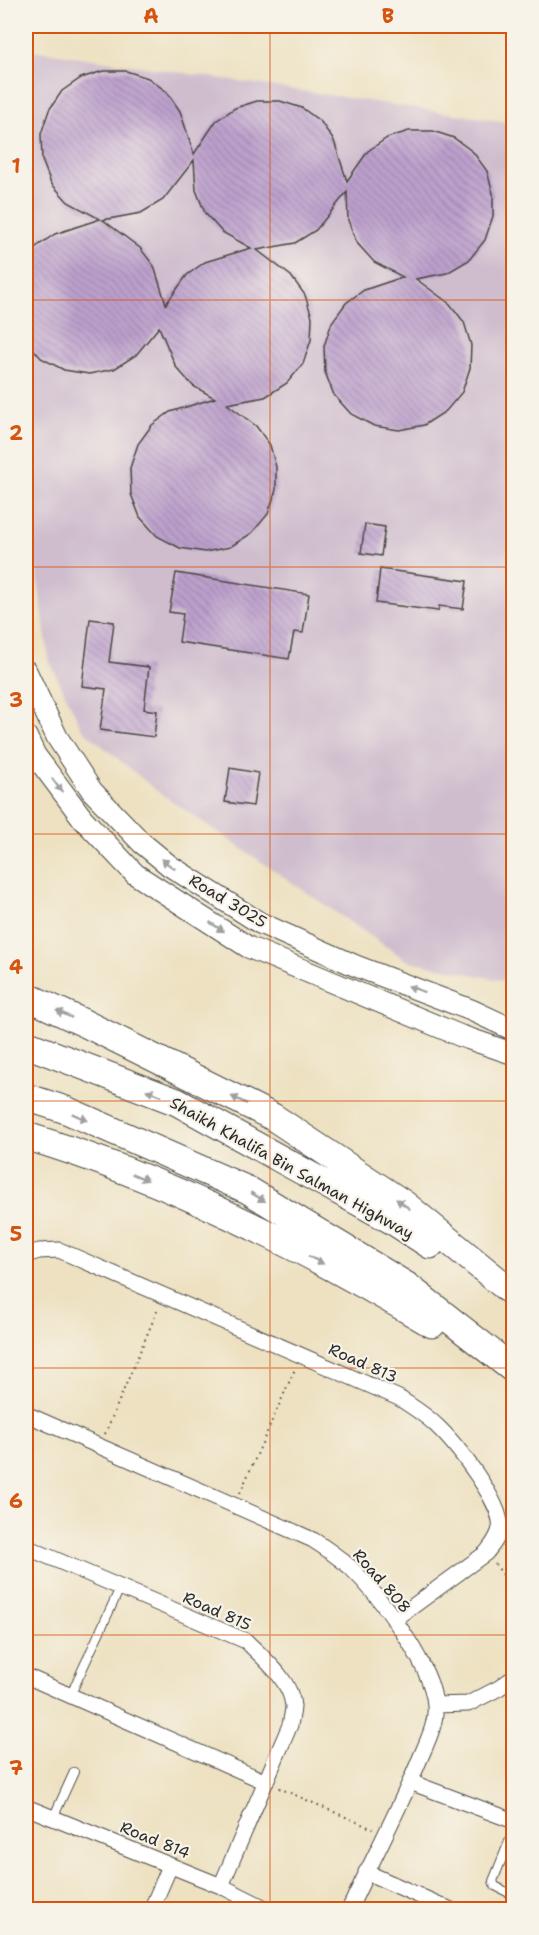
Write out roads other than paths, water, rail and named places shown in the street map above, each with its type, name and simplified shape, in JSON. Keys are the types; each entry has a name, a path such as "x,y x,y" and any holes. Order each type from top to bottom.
{"highway":[{"path":"26,996 273,1117 404,1204 513,1294"},
{"name":"Shaikh Khalifa Bin Salman Highway","path":"26,1044 177,1102 393,1221 513,1300"},
{"path":"26,1097 66,1110 248,1190 407,1286 513,1371"},
{"path":"26,1136 78,1152 207,1204 365,1284 513,1371"}],"street":[{"name":"Road 3025","path":"26,671 57,737 92,791 142,843 170,866 260,923 356,966 445,1000 513,1030"},
{"name":"Road 3025","path":"26,736 35,755 82,819 135,874 248,946 435,1025 509,1052"},
{"path":"248,946 260,923"},
{"path":"435,1025 445,1000"},
{"path":"509,1052 513,1030"},
{"name":"Road 813","path":"26,1255 39,1251 59,1250 399,1398 426,1416 448,1437 491,1497 498,1511 500,1527 495,1542 486,1552 394,1620"},
{"name":"Road 808","path":"26,1414 300,1532 326,1548 362,1579 394,1620 415,1653 430,1684 435,1705 433,1728 349,1910"},
{"name":"Road 815","path":"26,1547 246,1641 272,1666 285,1684 293,1705 290,1725 221,1886"},
{"path":"26,1676 266,1782"},
{"path":"435,1705 468,1704 499,1688 513,1677"},
{"path":"410,1782 513,1821"},
{"name":"Road 814","path":"26,1807 221,1886 243,1904 269,1910"},
{"path":"151,1910 170,1866"},
{"path":"366,1872 451,1910"}],"lane":[{"path":"70,1696 120,1588"},
{"path":"53,1818 74,1772"},
{"path":"509,1910 513,1894 498,1888 493,1881 513,1829"}]}
